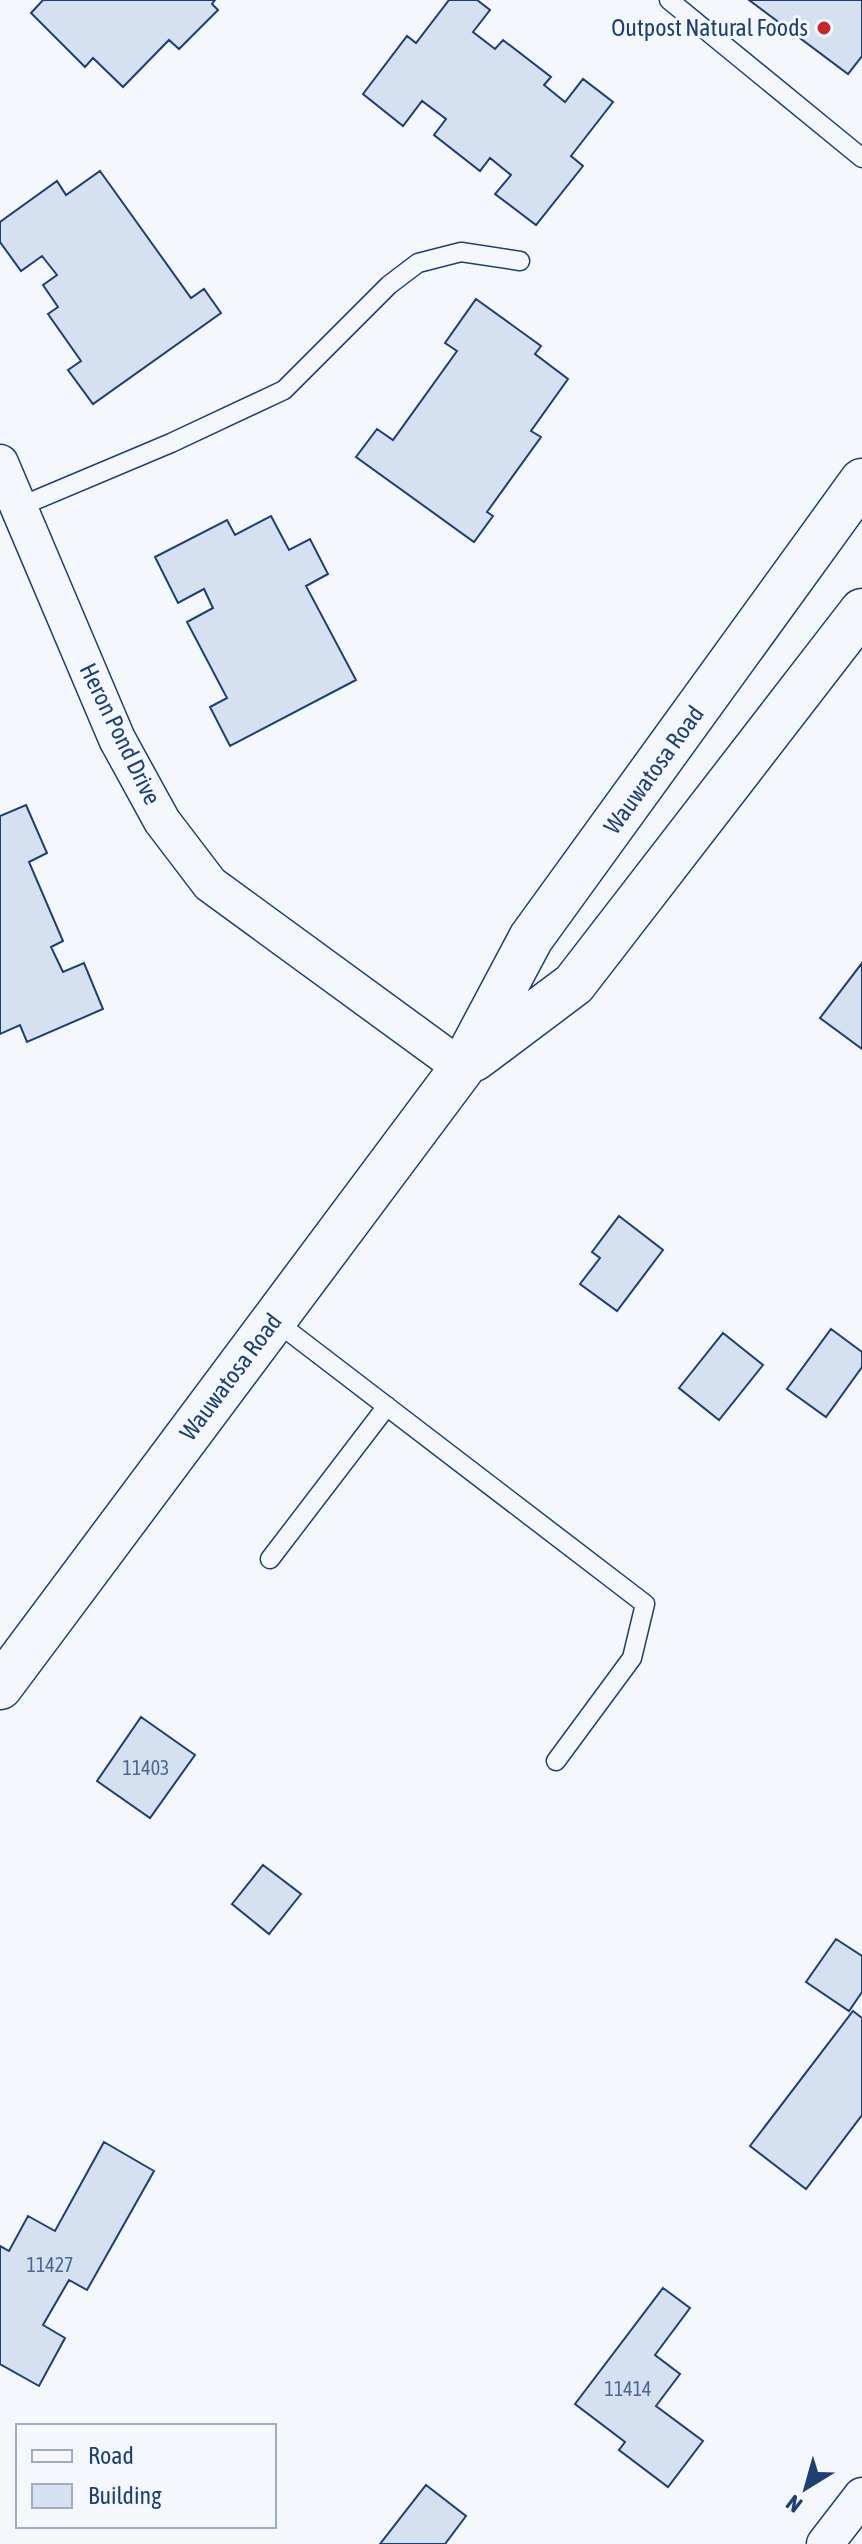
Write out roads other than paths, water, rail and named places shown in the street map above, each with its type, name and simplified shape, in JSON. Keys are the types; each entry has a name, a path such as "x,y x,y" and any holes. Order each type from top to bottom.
{"main road":[{"name":"Wauwatosa Road","path":"0,1687 462,1068 531,938 862,481"},
{"name":"Wauwatosa Road","path":"462,1068 574,984 862,611"}],"street":[{"name":"Heron Pond Drive","path":"0,463 117,739 162,821 210,884 462,1068"},
{"path":"825,2544 862,2496"}],"lane":[{"path":"669,0 862,158"},
{"path":"19,507 171,443 284,390 389,285 418,263 461,252 520,261"},
{"path":"274,1320 645,1604 632,1658 556,1761"},
{"path":"270,1559 387,1406"}],"place":[{"name":"Outpost Natural Foods","path":"824,28"}]}
